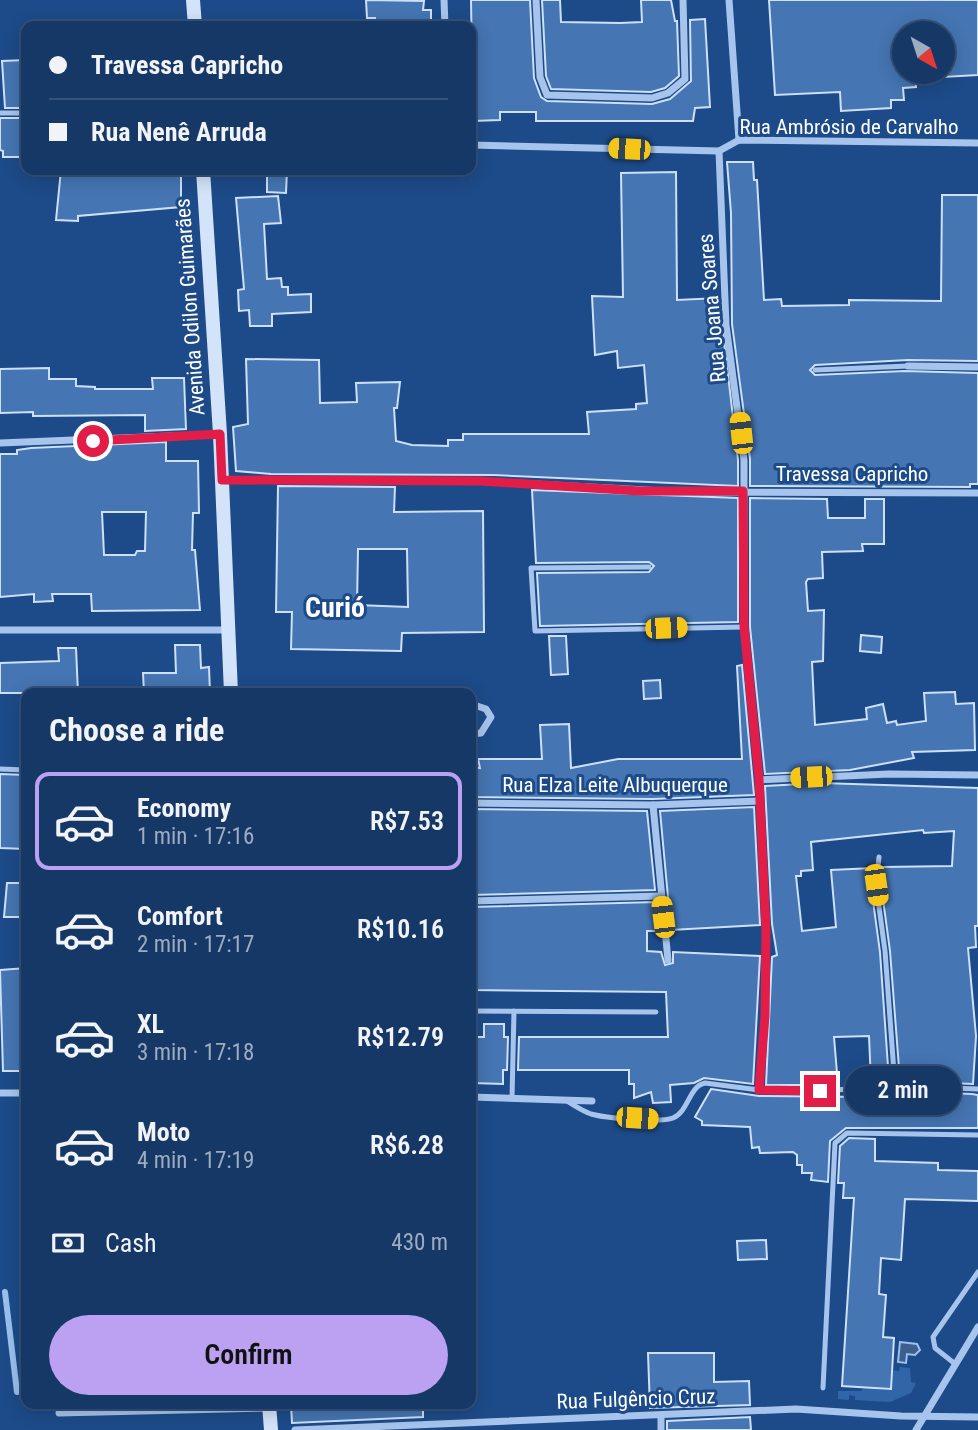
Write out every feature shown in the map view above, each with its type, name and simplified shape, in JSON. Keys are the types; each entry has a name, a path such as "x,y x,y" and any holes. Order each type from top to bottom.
{"street":[{"path":"193,0 195,21"},
{"path":"444,0 445,21"},
{"path":"536,0 540,77 545,93 556,98 652,98 668,93 685,79 683,0"},
{"path":"729,0 739,140"},
{"name":"Rua Ambrósio de Carvalho","path":"476,145 719,151 739,140 978,143"},
{"name":"Rua Joana Soares","path":"719,151 726,326 742,446 744,626 759,779 766,930 765,1016 759,1090"},
{"name":"Avenida Odilon Guimarães","path":"203,175 220,434 231,688"},
{"path":"908,366 978,367"},
{"path":"0,443 220,434"},
{"name":"Travessa Capricho","path":"222,480 480,481 631,491 978,493"},
{"path":"0,630 227,630"},
{"path":"476,706 486,709 491,717 481,733 476,734"},
{"name":"Rua Elza Leite Albuquerque","path":"759,779 889,774 978,775"},
{"name":"Rua Elza Leite Albuquerque","path":"476,803 653,805 760,801"},
{"path":"653,805 668,960"},
{"path":"476,901 661,896"},
{"path":"0,1093 21,1093"},
{"path":"476,1097 592,1101"},
{"path":"916,1430 978,1327"},
{"path":"59,1413 179,1409"},
{"path":"269,1409 271,1430"},
{"name":"Rua Fulgêncio Cruz","path":"295,1430 661,1417 796,1409 978,1417"},
{"path":"661,1417 661,1430"}],"lane":[{"path":"0,113 21,113"},
{"path":"814,370 908,366"},
{"path":"649,567 531,568 535,631 744,626"},
{"path":"0,769 21,770"},
{"path":"879,857 876,885 885,951 895,1086"},
{"path":"476,1011 656,1012"},
{"path":"512,1098 514,1012"},
{"path":"567,1101 593,1115 659,1120 673,1118 683,1110 701,1083 759,1090 820,1091 895,1086 978,1088"},
{"path":"823,1388 835,1143 847,1133 978,1135"},
{"path":"954,1363 935,1348 933,1337 978,1272"}],"shaded area":[{"path":"900,1342 917,1344 920,1350 915,1355 907,1354 906,1363 898,1362"},
{"path":"900,1367 910,1368 911,1382 916,1383 911,1393 890,1402 855,1400 855,1396 849,1395 849,1400 838,1399 838,1391 861,1391 867,1383 876,1381 876,1389 890,1390 892,1370 899,1371"}],"building":[{"path":"366,0 424,1 423,10 431,10 431,21 375,21 375,18 367,18"},
{"path":"471,0 530,0 534,78 541,97 547,101 652,104 670,99 691,81 690,20 705,19 710,107 695,108 693,121 536,121 536,112 500,112 500,120 476,121 476,21 471,21"},
{"path":"542,0 560,0 561,22 620,23 642,22 641,0 671,0 677,21 679,76 665,88 651,92 551,89 546,76"},
{"path":"769,0 978,0 978,75 956,76 956,21 892,21 892,84 916,84 916,87 903,88 904,100 891,100 891,108 841,111 840,92 775,95"},
{"path":"21,60 21,108 5,108 2,61"},
{"path":"0,118 21,118 21,157 3,157 3,151 0,150"},
{"path":"727,162 753,162 754,180 757,180 764,300 781,299 782,306 849,305 849,300 941,301 942,195 978,195 978,361 908,360 815,365 810,370 815,375 905,371 978,373 978,484 970,484 970,487 750,486 750,459 732,324 731,213"},
{"path":"676,172 677,300 719,298 738,460 738,486 494,475 271,474 236,471 233,427 248,424 246,359 319,360 320,403 357,402 356,383 400,382 397,408 394,408 396,441 412,445 448,446 448,440 463,440 463,434 589,434 587,412 636,409 636,404 647,403 644,365 618,368 617,351 595,355 592,296 623,297 621,173"},
{"path":"60,175 181,175 181,207 78,216 78,221 56,220"},
{"path":"267,175 287,175 286,193 267,192"},
{"path":"278,196 281,223 264,224 267,279 281,278 282,287 288,287 288,295 311,294 311,312 272,314 272,326 250,326 249,310 239,311 238,290 244,289 236,198"},
{"path":"49,368 49,379 76,379 76,386 95,389 153,389 152,378 184,378 186,429 145,431 145,415 33,416 33,412 0,413 0,369"},
{"path":"166,442 166,461 198,461 199,513 193,513 192,550 195,550 200,610 92,611 91,594 52,594 53,601 34,602 34,594 0,597 0,454 17,454 17,450","holes":["102,512 146,512 145,551 137,551 135,555 104,555"]},
{"path":"278,486 395,487 394,512 483,511 484,632 402,633 401,651 291,649 292,612 276,612","holes":["358,549 407,549 408,607 357,605"]},
{"path":"532,490 738,498 738,622 540,626 537,573 649,572 654,566 649,562 536,563"},
{"path":"750,498 827,499 828,518 865,518 865,499 884,499 884,544 862,544 863,551 822,552 823,578 808,579 806,582 808,611 824,610 823,661 812,662 815,725 867,719 866,708 883,704 887,723 896,721 897,725 926,721 924,693 955,692 956,704 974,703 975,750 912,752 914,758 850,770 765,774 750,627"},
{"path":"861,635 882,637 881,653 860,651"},
{"path":"549,636 566,636 568,674 551,675"},
{"path":"175,645 200,645 201,668 209,667 210,688 144,688 143,673 176,673"},
{"path":"58,648 76,648 78,688 21,688 21,693 0,693 0,663 59,661"},
{"path":"742,665 754,795 653,799 476,797 476,768 480,768 478,759 542,759 540,725 569,724 571,768 618,759 742,759 737,666"},
{"path":"660,680 661,698 644,699 643,681"},
{"path":"0,774 21,775 21,849 0,848"},
{"path":"821,783 978,788 978,926 975,926 976,947 968,948 976,1036 973,1084 900,1081 890,951 881,885 883,867 952,866 954,831 924,833 923,830 811,842 813,870 801,871 801,876 796,876 802,931 836,927 831,870 873,868 871,886 880,952 889,1081 871,1082 869,1036 834,1037 838,1085 766,1085 772,957 777,955 772,924 765,786"},
{"path":"754,807 760,925 671,930 660,811"},
{"path":"476,809 647,811 655,890 476,895"},
{"path":"7,883 21,883 21,917 4,917"},
{"path":"656,902 659,931 647,931 647,951 661,952 665,965 673,963 673,952 760,956 753,1084 704,1078 694,1083 670,1085 671,1102 653,1103 651,1092 634,1098 634,1084 629,1084 629,1070 518,1070 519,1037 668,1037 666,992 476,990 476,907"},
{"path":"21,968 21,1071 3,1071 0,970"},
{"path":"484,1024 504,1024 504,1037 508,1037 507,1070 503,1070 503,1084 476,1083 476,1037 484,1037"},
{"path":"711,1089 759,1096 872,1097 872,1093 895,1091 972,1094 978,1095 978,1128 846,1128 830,1141 828,1182 811,1180 812,1173 802,1173 802,1165 797,1165 797,1155 793,1152 760,1153 759,1147 752,1148 750,1127 702,1125 702,1121 695,1117"},
{"path":"849,1138 875,1139 875,1161 938,1163 938,1170 978,1171 978,1201 905,1199 901,1260 881,1258 879,1294 886,1295 883,1337 894,1338 891,1389 842,1386 854,1198 843,1198 844,1183 838,1183 840,1146"},
{"path":"766,1240 767,1259 738,1260 737,1241"},
{"path":"648,1353 714,1353 714,1382 749,1381 750,1405 650,1408"},
{"path":"291,1409 423,1409 423,1417 292,1423"},
{"path":"750,1417 751,1430 667,1430 667,1421"}],"waterway":[{"path":"5,1292 17,1392"}],"district":[{"name":"Curió","path":"335,607"}],"route":[{"path":"93,441 220,434 222,480 480,481 639,491 743,491 744,626 759,779 766,930 765,1016 759,1090 820,1091"}]}
